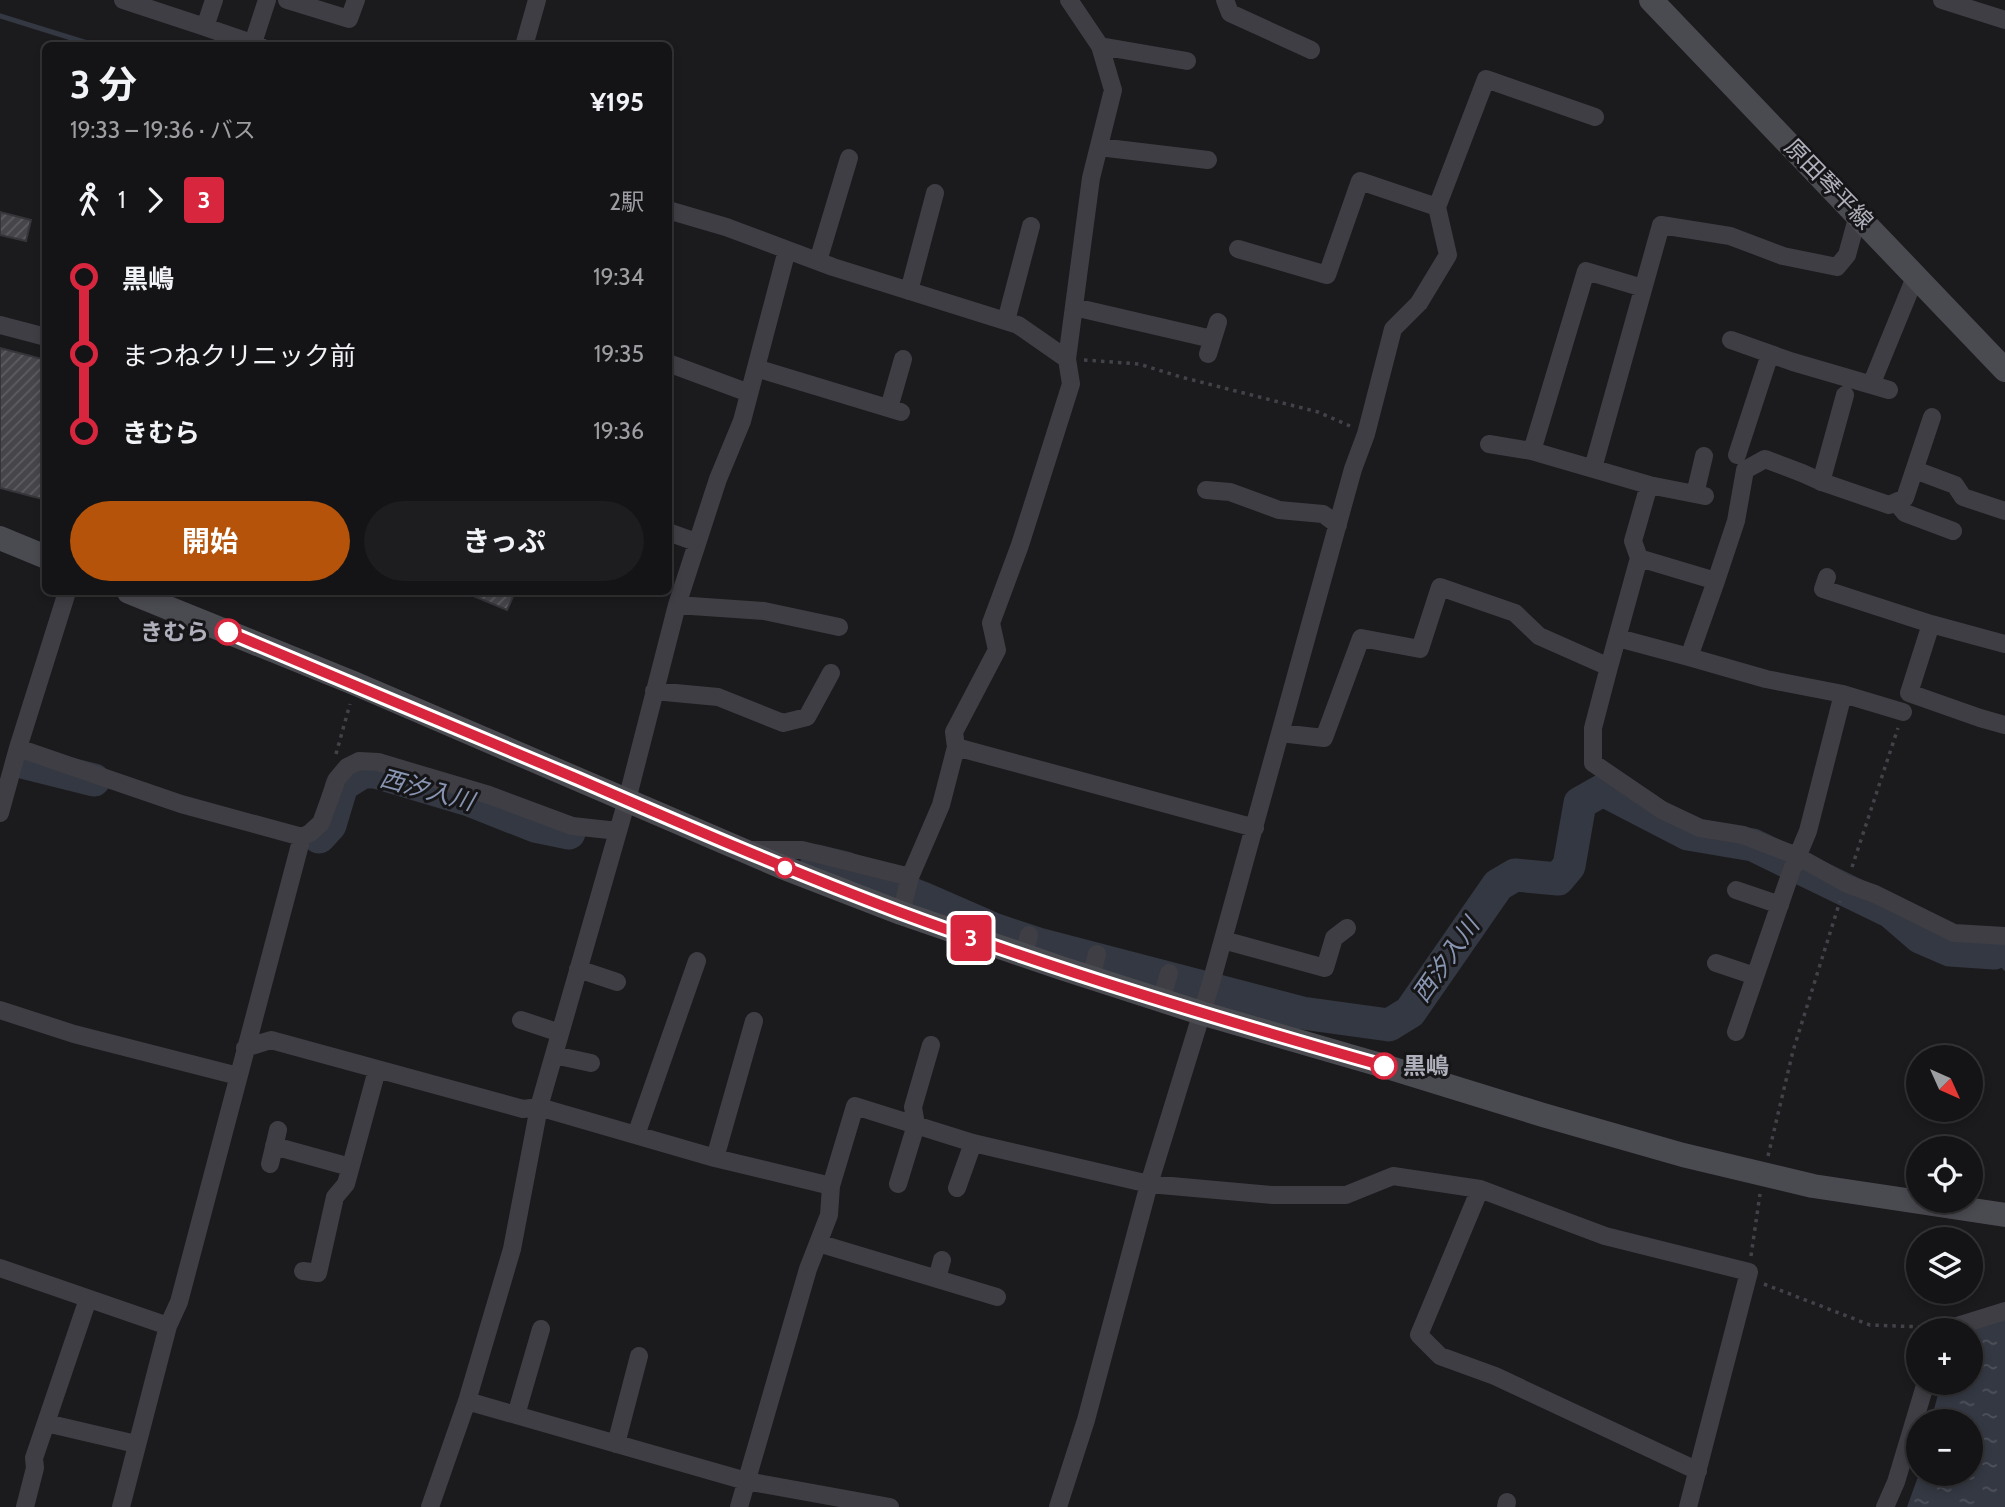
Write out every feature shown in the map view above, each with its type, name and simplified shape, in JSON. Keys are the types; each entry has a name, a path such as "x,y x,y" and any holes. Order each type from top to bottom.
{"street":[{"path":"123,0 250,42"},
{"path":"205,27 214,0"},
{"path":"256,42 267,0"},
{"path":"287,0 349,19 356,0"},
{"path":"525,42 537,0"},
{"path":"906,894 941,805 956,747 954,732 997,650 990,623 1020,545 1071,384 1068,359 1091,178 1113,90 1100,46 1069,0"},
{"path":"1225,0 1230,13 1311,50"},
{"name":"原田琴平線","path":"1651,0 2005,370"},
{"path":"1942,0 2005,20"},
{"path":"1100,46 1187,61"},
{"path":"1058,1507 1086,1420 1149,1184 1207,997 1255,828 1353,469 1366,434 1392,329 1419,303 1448,255 1437,207 1486,79 1595,117"},
{"path":"1099,147 1208,160"},
{"path":"818,261 849,158"},
{"path":"1238,249 1328,275 1360,181 1437,207"},
{"path":"909,291 935,193"},
{"path":"672,211 1018,325 1068,359"},
{"path":"1593,468 1661,225 1730,236 1783,256 1837,267 1847,255 1858,215"},
{"path":"1006,321 1031,226"},
{"path":"430,1507 467,1401 512,1249 539,1107 627,800 677,605 718,479 742,421 787,250"},
{"path":"1532,451 1587,271 1643,288"},
{"path":"1871,385 1916,275"},
{"path":"1074,307 1213,338"},
{"path":"0,325 42,336"},
{"path":"1731,340 1793,362 1889,390"},
{"path":"1737,455 1770,354"},
{"path":"757,368 895,410 903,359"},
{"path":"672,364 749,393"},
{"path":"1821,482 1845,395"},
{"path":"1689,657 1736,521 1745,470 1765,459 1889,505 1905,498 1933,417"},
{"path":"1489,444 1532,451 1649,485 1700,495 1704,456"},
{"path":"1915,470 1955,485 1963,497 2005,511"},
{"path":"1649,485 1633,541 1639,558 1593,728 1593,764 1662,810 1700,828 1743,835 1844,890 1875,894 1954,933 2005,936"},
{"path":"1206,490 1230,492 1279,510 1322,514 1338,525"},
{"path":"1896,502 1905,513 1953,531"},
{"path":"672,533 696,542"},
{"path":"0,538 42,555"},
{"path":"1639,558 1716,581"},
{"path":"1280,733 1324,738 1361,638 1420,649 1440,587 1515,612 1539,636 1609,667"},
{"path":"1823,590 2005,644"},
{"path":"0,813 66,595"},
{"path":"136,595 356,684 741,850 906,894"},
{"path":"677,605 764,611 839,627"},
{"path":"1931,624 1909,693 2005,725"},
{"path":"1618,638 1766,679 1843,694 1903,712"},
{"path":"654,691 718,697 783,723 807,717 831,673"},
{"path":"1736,1032 1808,831 1843,694"},
{"path":"956,747 1255,828"},
{"path":"18,748 181,804 302,836 321,823 337,779 343,771 359,761 378,762 489,795 572,826 618,831"},
{"path":"121,1507 168,1326 179,1302 302,836"},
{"path":"741,850 802,850 1027,945 1207,997 1384,1066 1543,1115 1683,1154 1813,1186 2005,1215"},
{"path":"1737,890 1780,905"},
{"path":"1223,940 1325,968 1334,938 1347,928"},
{"path":"636,1135 697,961"},
{"path":"1716,962 1755,976"},
{"path":"578,969 617,982"},
{"path":"0,1010 74,1034 238,1076"},
{"path":"521,1020 560,1033"},
{"path":"715,1158 754,1021"},
{"path":"245,1048 271,1040 523,1109 539,1107 715,1158 831,1186"},
{"path":"898,1184 916,1125 913,1107 931,1045"},
{"path":"554,1055 591,1063"},
{"path":"303,1271 318,1273 335,1197 346,1184 377,1070"},
{"path":"739,1507 808,1269 829,1215 831,1186 855,1106 973,1143 1149,1184 1273,1195 1346,1195 1393,1176 1480,1189 1605,1236 1749,1272 1688,1507"},
{"path":"270,1164 276,1138 350,1167"},
{"path":"957,1188 973,1143"},
{"path":"1480,1189 1419,1335 1440,1356 1495,1376 1698,1471"},
{"path":"818,1243 997,1297"},
{"path":"937,1279 942,1260"},
{"path":"0,1268 168,1326"},
{"path":"25,1507 35,1468 34,1458 88,1298"},
{"path":"1983,1318 2005,1311"},
{"path":"516,1415 541,1329"},
{"path":"616,1444 639,1356"},
{"path":"1885,1507 1896,1482 1922,1395"},
{"path":"467,1401 746,1481 890,1507"},
{"path":"46,1423 136,1444"}],"path":[{"path":"1068,359 1139,364 1318,412 1366,434"},
{"path":"343,771 335,756 356,684"},
{"path":"1903,712 1793,1051 1763,1174 1749,1272 1764,1283 1870,1325 1906,1326"}],"water":[{"path":"2005,1317 2005,1507 1907,1507 1915,1486 1983,1486 1983,1409 1934,1409 1938,1395 1983,1395 1983,1325"}],"building":[{"path":"0,212 31,220 26,241 0,235"},
{"path":"0,348 42,359 42,499 0,488"},
{"path":"471,595 514,595 507,610"}],"waterway":[{"path":"0,16 84,42"},
{"name":"西汐入川","path":"22,762 94,780"},
{"name":"西汐入川","path":"319,837 330,825 342,785 363,772 375,772 469,800 535,826 569,833"},
{"name":"西汐入川","path":"817,861 846,868 996,930 1038,944 1302,1013 1389,1025 1410,1012 1498,885 1515,875 1558,879 1569,866 1580,803 1603,790 1688,834 1753,845 1891,912 1920,937 1950,950 1994,953"},
{"path":"1994,953 2005,968"}],"bus line":[{"name":"3","path":"228,632 356,684 782,867 901,913 1201,1013 1384,1066"}],"place":[{"name":"きむら","path":"228,632"},
{"name":"黒嶋","path":"1384,1066"}]}
